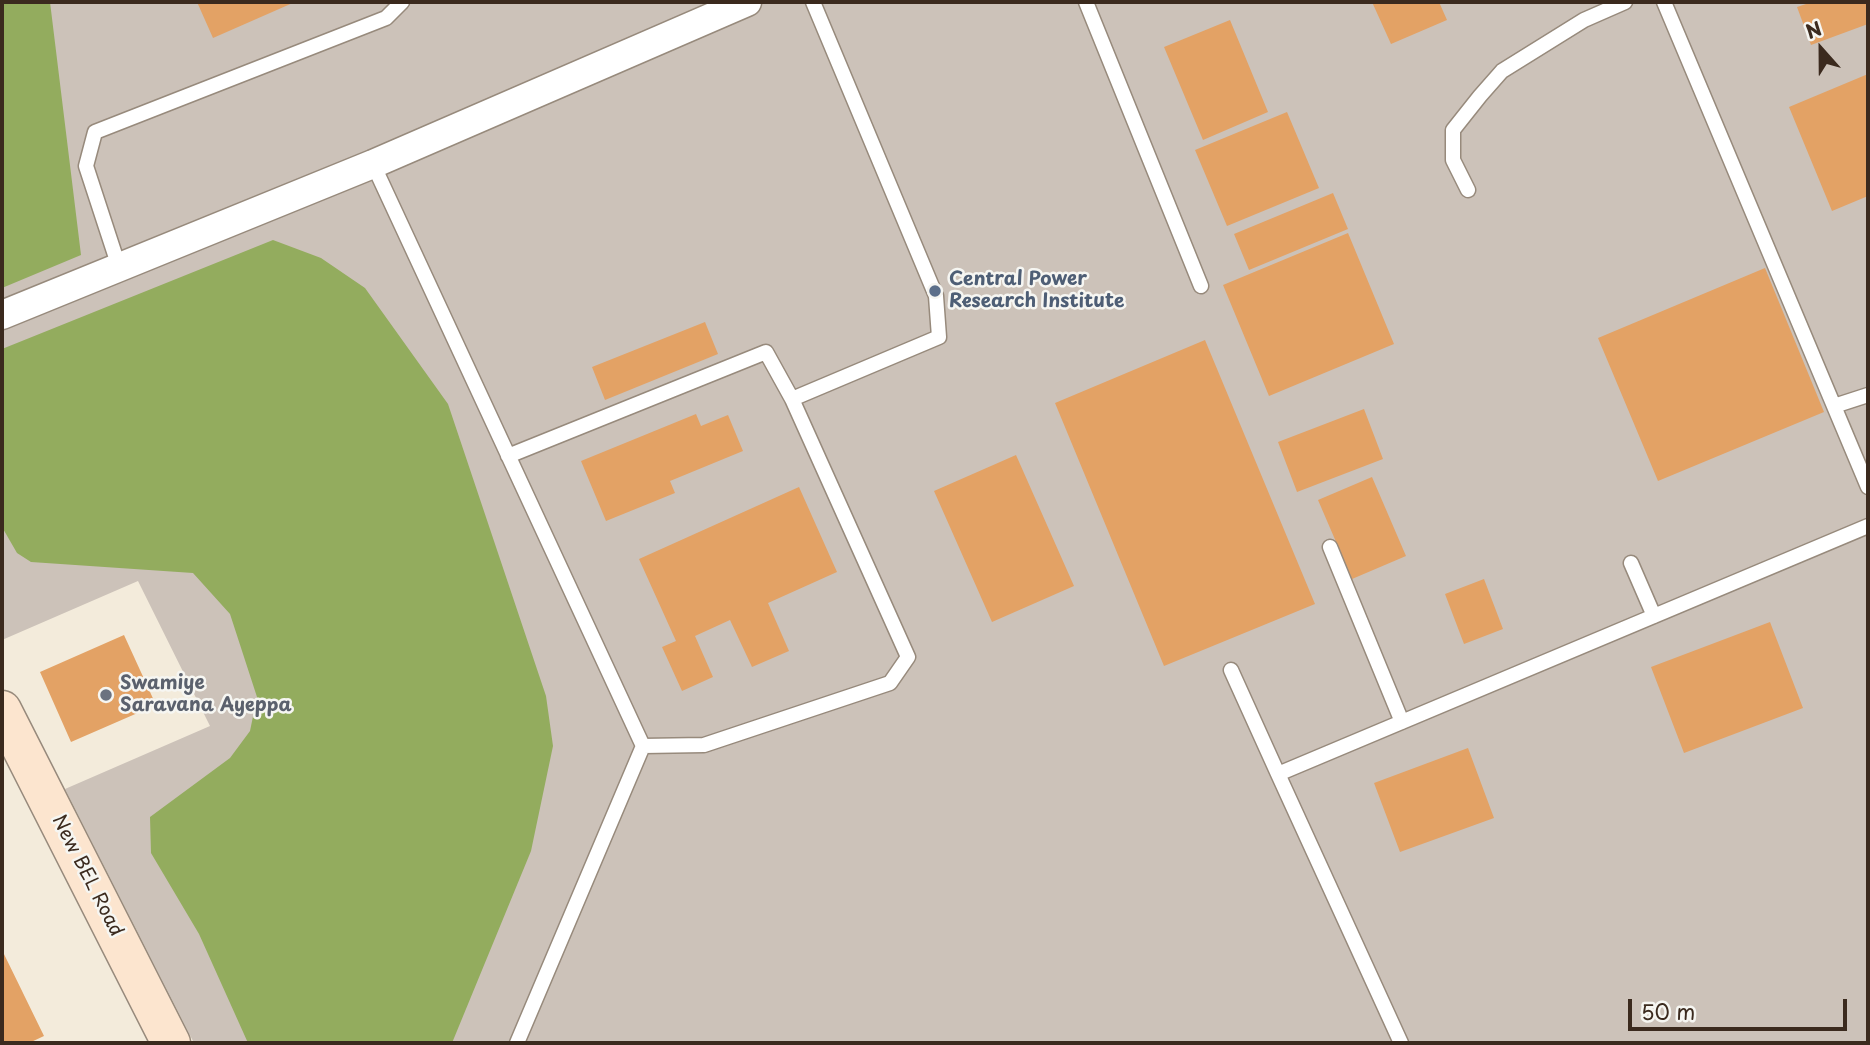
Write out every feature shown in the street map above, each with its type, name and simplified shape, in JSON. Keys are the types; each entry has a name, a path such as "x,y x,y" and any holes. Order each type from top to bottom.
{"main road":[{"name":"New BEL Road","path":"2,710 171,1043"},
{"name":"New BEL Road","path":"2,746 150,1043"}],"street":[{"path":"2,315 373,164 747,2"}],"lane":[{"path":"119,267 86,166 95,132 386,18 402,2"},
{"path":"792,399 939,337 936,296 813,2"},
{"path":"1086,2 1201,286"},
{"path":"1468,190 1453,160 1453,130 1480,96 1502,71 1584,20 1625,2"},
{"path":"1664,2 1868,487"},
{"path":"373,164 643,746 517,1043"},
{"path":"508,456 765,352 792,399 908,657 890,683 704,745 643,746"},
{"path":"1834,406 1868,395"},
{"path":"1278,774 1868,526"},
{"path":"1330,547 1402,722"},
{"path":"1631,563 1654,616"},
{"path":"1231,670 1401,1043"}],"shaded area":[{"name":"Central Power Research Institute","path":"2,2 1868,2 1868,1043 194,1043 65,789 210,726 138,581 2,640"}],"green space":[{"path":"2,2 50,2 81,255 2,288"},
{"path":"273,240 321,258 365,288 448,404 546,696 553,746 531,851 452,1043 248,1043 199,934 151,853 150,817 230,758 250,731 257,697 230,614 193,573 31,562 17,553 2,527 2,349"}],"building":[{"path":"197,2 295,2 213,38"},
{"path":"1372,2 1439,2 1447,20 1391,44"},
{"path":"1812,2 1868,2 1868,24 1811,45 1797,7"},
{"path":"1230,20 1268,112 1203,140 1164,47"},
{"path":"1868,74 1868,196 1832,211 1789,107"},
{"path":"1287,112 1319,188 1227,226 1195,150"},
{"path":"1333,193 1348,229 1249,270 1234,234"},
{"path":"1348,233 1394,344 1269,396 1223,285"},
{"path":"1765,268 1824,412 1658,481 1598,338"},
{"path":"705,322 718,354 605,400 592,367"},
{"path":"1205,340 1315,604 1164,666 1055,403"},
{"path":"1364,409 1383,459 1297,492 1278,442"},
{"path":"696,414 701,426 728,415 743,451 670,481 675,493 606,521 581,461"},
{"path":"1016,455 1074,586 992,622 934,491"},
{"path":"1372,477 1406,556 1352,579 1318,500"},
{"path":"799,487 837,572 768,603 789,651 752,667 730,620 695,636 713,677 682,691 662,647 676,641 639,559"},
{"path":"1484,579 1503,629 1464,644 1445,594"},
{"path":"1770,622 1803,708 1684,753 1651,667"},
{"path":"124,635 156,705 71,742 40,672"},
{"path":"1468,748 1494,818 1400,852 1374,783"},
{"path":"2,950 44,1036 29,1043 4,1043 2,1040"}],"place":[{"name":"Central Power Research Institute","path":"935,291"},
{"name":"Swamiye Saravana Ayeppa","path":"106,695"}]}
